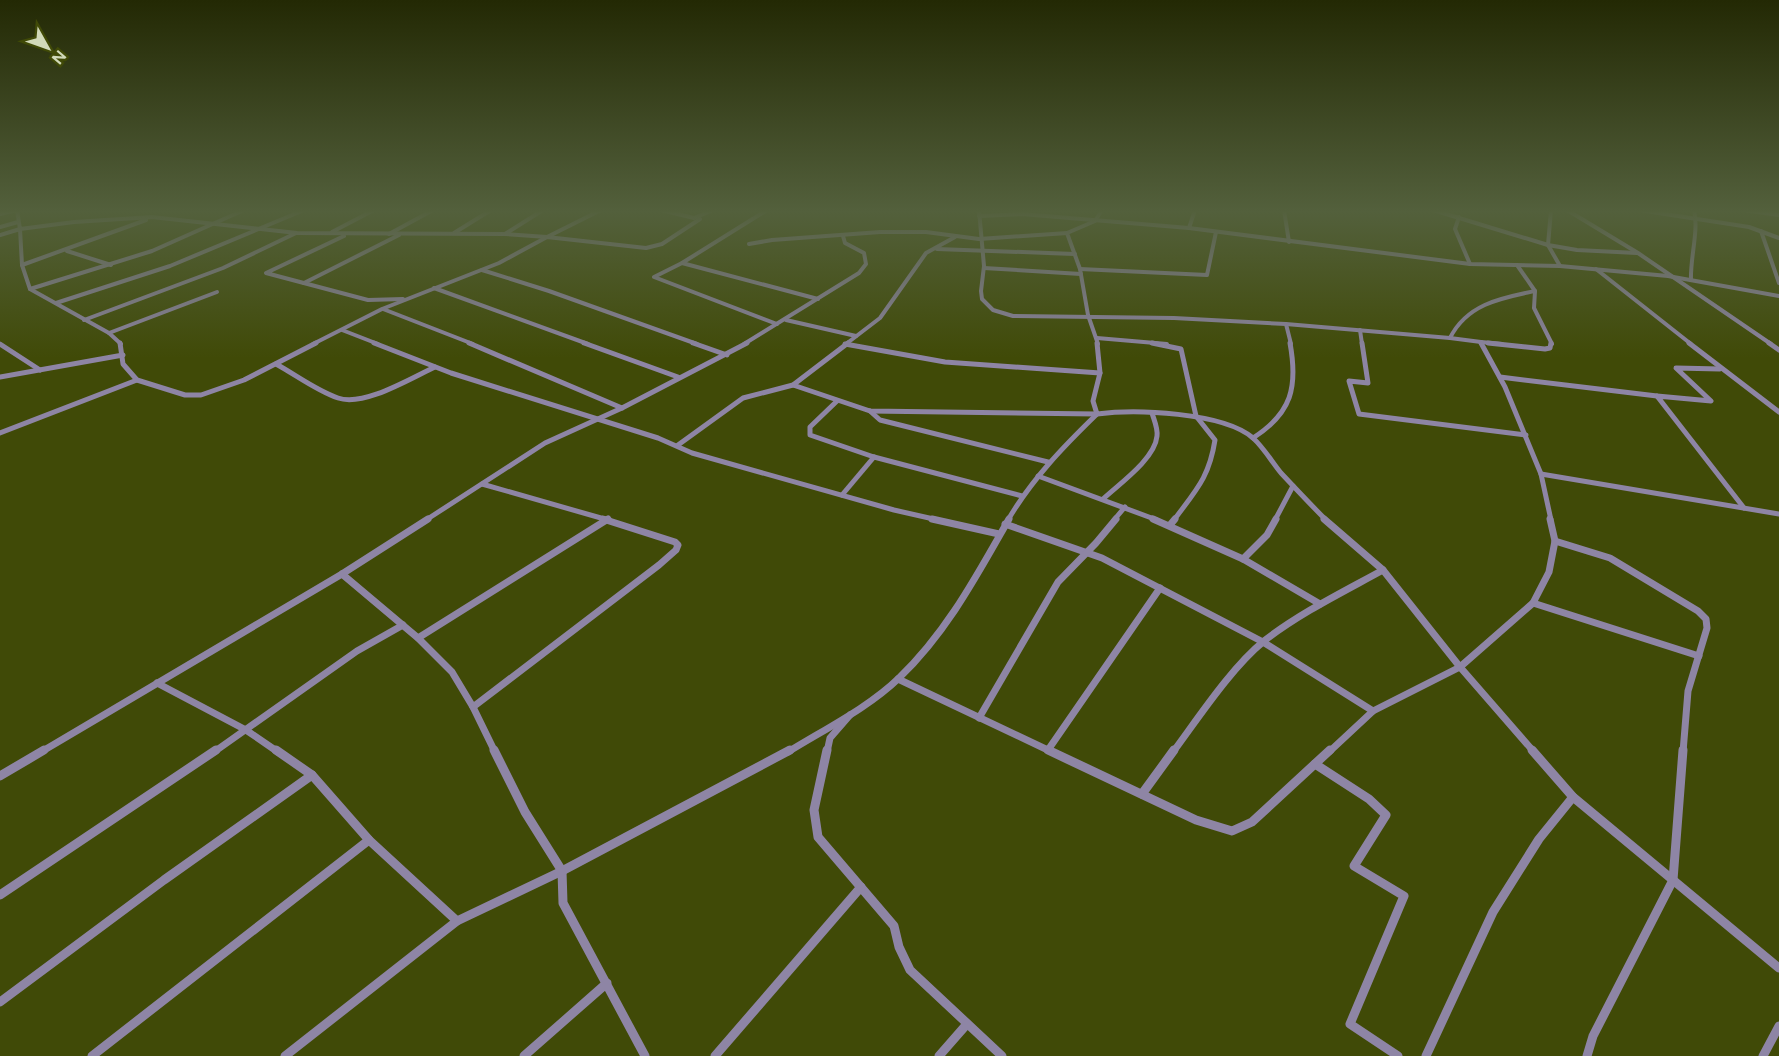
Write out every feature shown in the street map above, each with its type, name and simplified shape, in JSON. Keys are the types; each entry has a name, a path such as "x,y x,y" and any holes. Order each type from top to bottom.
{"street":[{"path":"22,259 30,289 109,333 121,344 126,371 137,380 185,395 201,394 244,380 382,309 482,270 503,259"},
{"path":"22,265 40,259"},
{"path":"93,259 111,265"},
{"path":"30,289 128,259"},
{"path":"57,303 186,259"},
{"path":"84,320 242,259"},
{"path":"295,259 267,273 368,300 406,299"},
{"path":"304,283 351,259"},
{"path":"688,259 654,278 777,324"},
{"path":"0,776 342,574 545,443 622,408 678,377 727,355 786,320 865,268 864,259"},
{"path":"678,445 743,398 793,385 880,318 922,259"},
{"path":"983,259 984,268 981,295 986,304 996,312 1013,316 1088,315 1286,324 1550,348 1552,344 1534,309 1535,291 1517,266"},
{"path":"1077,259 1088,315 1096,338 1100,373 1093,401 1097,414"},
{"path":"984,268 1208,276 1211,259"},
{"path":"1431,259 1470,264 1560,266 1668,276 1779,296"},
{"path":"1468,259 1470,264"},
{"path":"1556,259 1560,266"},
{"path":"1646,259 1779,350"},
{"path":"1690,259 1691,280"},
{"path":"1769,259 1779,283"},
{"path":"682,263 818,299"},
{"path":"1596,269 1720,369 1779,412"},
{"path":"482,270 549,291 727,355"},
{"path":"434,288 678,377"},
{"path":"1450,339 1453,330 1471,309 1535,291"},
{"path":"109,333 217,292"},
{"path":"382,309 500,355 622,408"},
{"path":"786,320 856,336"},
{"path":"1253,438 1272,426 1289,400 1293,386 1295,357 1286,324"},
{"path":"342,330 435,367 678,445 692,453 894,510 999,534"},
{"path":"1360,330 1368,383 1349,381 1359,414 1526,435"},
{"path":"1096,338 1166,344 1181,349 1196,416 1215,440 1210,465 1199,487 1170,525"},
{"path":"898,679 1196,820 1232,831 1252,822 1373,711 1460,667 1533,603 1549,572 1555,541 1541,474 1500,377 1480,342"},
{"path":"0,344 40,370"},
{"path":"845,344 945,362 1100,373"},
{"path":"0,377 123,355"},
{"path":"276,364 339,399 351,400 366,397 435,367"},
{"path":"1500,377 1711,401 1676,368 1720,369"},
{"path":"0,433 137,380"},
{"path":"793,385 870,411 1097,414 1118,411 1196,416 1238,428 1253,438 1293,486 1334,529 1383,570 1431,627 1460,667 1573,797 1779,968"},
{"path":"1658,396 1744,508"},
{"path":"837,401 810,427 810,435 874,457 1022,496"},
{"path":"870,411 880,420 1048,462"},
{"path":"1103,499 1148,456 1156,443 1158,435 1152,413"},
{"path":"285,1056 457,921 562,871 779,757 856,710 898,679 955,613 1022,496 1048,462 1097,414"},
{"path":"842,495 874,457"},
{"path":"1541,474 1779,514"},
{"path":"1038,476 1170,525 1243,559 1320,604"},
{"path":"473,707 659,565 676,550 678,545 608,519 482,484"},
{"path":"1243,559 1267,535 1293,486"},
{"path":"979,718 1058,582 1088,552 1125,507"},
{"path":"418,638 608,519"},
{"path":"1005,524 1088,552 1160,588 1263,642 1373,711"},
{"path":"1555,541 1610,558 1698,611 1706,619 1707,628 1688,691 1673,880 1593,1036 1587,1056"},
{"path":"1142,794 1221,687 1263,642 1320,604 1383,570"},
{"path":"342,574 418,638 452,672 473,707 525,812 562,871 563,903 645,1056"},
{"path":"1048,750 1160,588"},
{"path":"1533,603 1699,656"},
{"path":"0,895 246,730 357,651 403,626"},
{"path":"157,683 246,730 312,775 369,840 457,921"},
{"path":"856,710 830,738 814,810 818,837 894,926 898,948 910,970 1002,1056"},
{"path":"1315,764 1369,799 1386,815 1354,866 1404,896 1350,1024 1398,1056"},
{"path":"0,1002 164,880 312,775"},
{"path":"1426,1056 1492,912 1539,839 1573,797"},
{"path":"92,1056 369,840"},
{"path":"715,1056 861,887"},
{"path":"524,1056 607,983"},
{"path":"939,1056 967,1024"},
{"path":"1763,1056 1779,1026"}]}
